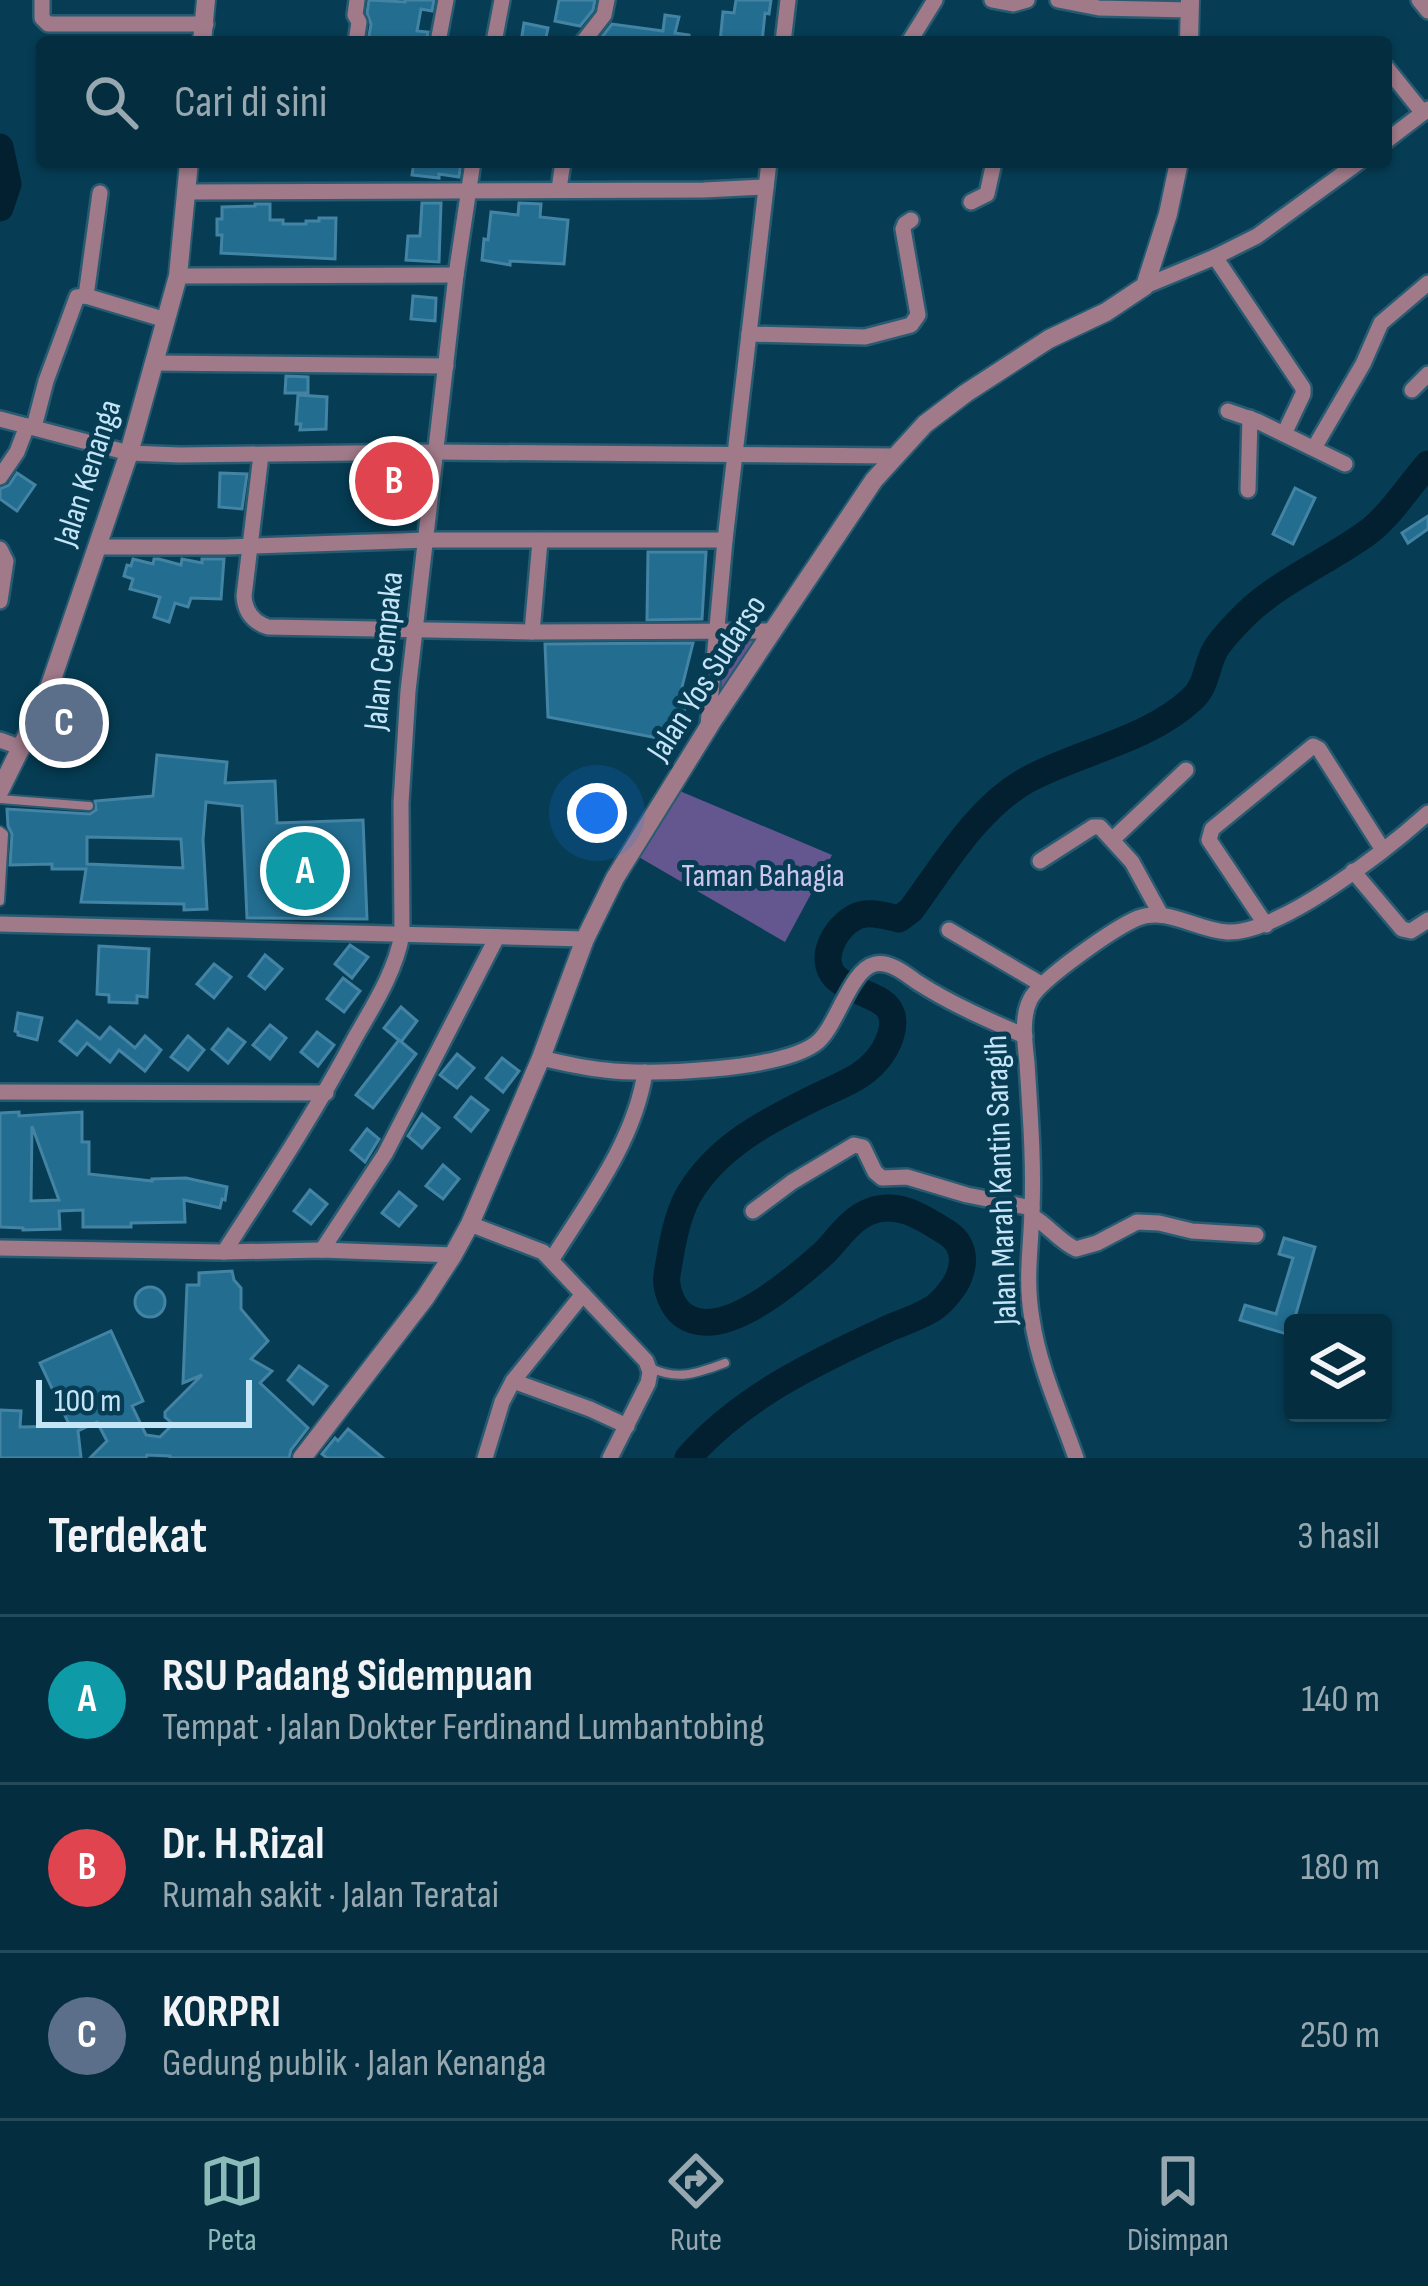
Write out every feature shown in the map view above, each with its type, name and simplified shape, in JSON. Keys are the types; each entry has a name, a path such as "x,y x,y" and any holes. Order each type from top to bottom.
{"street":[{"path":"42,0 42,18 48,24 204,33 206,0"},
{"path":"357,0 357,36"},
{"path":"439,36 446,0"},
{"path":"495,36 502,0"},
{"path":"588,36 608,0"},
{"path":"784,36 788,0"},
{"path":"913,36 935,0"},
{"path":"992,0 1013,4 1027,0"},
{"path":"1058,0 1099,8 1190,5 1190,36"},
{"path":"1419,0 1428,11"},
{"path":"1392,74 1426,111 1392,136"},
{"name":"Jalan Kenanga","path":"0,790 59,663 129,453 178,276 189,168"},
{"name":"Jalan Cempaka","path":"403,934 401,771 471,168"},
{"path":"559,189 562,168"},
{"path":"708,728 768,168"},
{"path":"971,202 987,194 993,168"},
{"path":"1145,286 1178,168"},
{"path":"1145,286 1257,236 1351,168"},
{"path":"187,192 766,187"},
{"path":"86,296 100,193"},
{"path":"749,334 865,337 911,326 918,315 903,230 911,220"},
{"path":"1216,257 1303,388 1284,434"},
{"path":"178,276 456,275"},
{"path":"1314,448 1382,323 1428,283"},
{"name":"Jalan Yos Sudarso","path":"302,1458 453,1255 541,1058 585,939 640,834 874,480 926,424 966,393 1049,339 1106,312 1145,286"},
{"path":"0,477 30,427 77,297 166,320"},
{"path":"153,363 446,366"},
{"path":"1412,390 1428,374"},
{"path":"1228,411 1345,464"},
{"path":"1248,490 1250,418"},
{"path":"0,419 129,453 893,456"},
{"path":"261,455 245,605 260,624 288,630 773,631"},
{"path":"97,547 725,540"},
{"path":"532,632 540,541"},
{"path":"0,549 6,560 0,601"},
{"path":"0,740 22,748"},
{"path":"1266,925 1209,835 1313,746 1383,850"},
{"path":"1113,838 1186,770"},
{"path":"949,930 1041,983 1122,926 1145,916 1161,914 1212,930 1244,932 1266,925 1353,871 1428,813"},
{"path":"1040,861 1096,826 1132,862 1161,914"},
{"path":"1353,871 1402,929 1411,931 1428,920"},
{"path":"0,924 585,939"},
{"path":"224,1252 326,1093 396,959 403,934"},
{"path":"322,1250 385,1154 497,937"},
{"path":"541,1058 602,1070 645,1072 784,1057 814,1045 860,975 872,965 890,965 944,999 1025,1036"},
{"name":"Jalan Marah Kantin Saragih","path":"1041,983 1026,1008 1033,1162 1027,1267 1041,1360 1076,1458"},
{"path":"552,1258 624,1138 645,1072"},
{"path":"0,1092 326,1093"},
{"path":"753,1210 854,1145 862,1147 882,1178 907,1177 1032,1212 1076,1249 1137,1222 1256,1235"},
{"path":"470,1224 535,1247 552,1258 649,1367 649,1383 610,1458"},
{"path":"0,1248 453,1255"},
{"path":"484,1458 502,1402 514,1382 583,1294"},
{"path":"514,1382 627,1426"}],"lane":[{"path":"0,799 89,806"},
{"path":"0,831 4,834 0,901"},
{"path":"649,1367 670,1375 691,1375 725,1363"}],"green space":[{"path":"719,634 768,634 712,719"},
{"name":"Taman Bahagia","path":"675,789 832,855 785,942 637,856"}],"building":[{"path":"369,0 434,0 432,11 421,9 417,31 428,32 427,36 369,36"},
{"path":"559,0 595,0 580,26 555,21"},
{"path":"736,0 771,0 763,36 721,36 723,12 734,13"},
{"path":"665,15 679,17 675,33 689,36 603,36 612,24 663,31"},
{"path":"524,23 548,28 546,36 522,36"},
{"path":"413,168 460,168 459,177 412,175"},
{"path":"422,203 441,203 439,262 406,260 408,236 420,236"},
{"path":"519,203 541,204 540,217 568,220 564,264 510,261 510,265 482,260 491,212 518,215"},
{"path":"270,204 270,220 283,220 283,224 336,218 335,259 221,253 217,219 222,219 222,207"},
{"path":"413,296 436,298 435,321 411,319"},
{"path":"286,376 308,377 308,393 285,393"},
{"path":"298,395 327,397 326,429 300,430 301,424 296,424"},
{"path":"408,464 408,500 381,500 381,465"},
{"path":"17,473 35,485 17,511 0,499 0,489"},
{"path":"220,473 247,474 242,509 219,507"},
{"path":"1295,488 1315,498 1293,544 1273,534"},
{"path":"1428,516 1428,529 1408,543 1402,533"},
{"path":"648,552 706,552 702,619 647,620"},
{"path":"133,559 181,565 182,559 202,563 202,559 224,559 221,599 191,598 188,607 175,603 169,622 154,617 160,597 130,589 133,579 124,576"},
{"path":"693,643 682,687 686,692 684,717 674,716 673,741 548,717 545,644"},
{"path":"69,699 92,704 84,750 60,745"},
{"path":"157,755 227,762 225,783 275,781 277,823 363,820 367,919 247,918 242,806 206,802 207,909 184,910 184,904 81,902 86,869 10,865 12,834 7,809 90,814 96,810 95,801 153,796","holes":["87,837 181,839 183,868 87,864"]},
{"path":"350,945 368,957 352,978 335,964"},
{"path":"99,946 149,949 147,997 137,996 137,1003 109,1002 109,995 97,994"},
{"path":"265,955 282,969 265,989 249,976"},
{"path":"214,964 231,977 214,998 197,984"},
{"path":"343,978 360,991 344,1012 327,999"},
{"path":"401,1007 417,1021 401,1042 384,1028"},
{"path":"18,1013 42,1018 37,1040 15,1031"},
{"path":"77,1021 100,1039 110,1027 135,1048 145,1036 161,1050 145,1071 119,1050 110,1062 87,1043 77,1055 60,1041"},
{"path":"270,1025 286,1038 270,1059 253,1045"},
{"path":"228,1029 245,1042 228,1063 212,1049"},
{"path":"317,1032 334,1045 318,1066 301,1052"},
{"path":"188,1036 204,1050 188,1070 171,1057"},
{"path":"399,1040 416,1054 373,1108 356,1095"},
{"path":"457,1054 474,1068 457,1088 440,1075"},
{"path":"502,1058 519,1071 503,1092 486,1078"},
{"path":"471,1097 488,1110 471,1131 455,1117"},
{"path":"82,1112 89,1174 152,1181 186,1178 227,1187 225,1200 220,1208 184,1200 185,1222 83,1227 83,1210 59,1211 60,1229 0,1227 0,1113","holes":["32,1126 59,1200 31,1201"]},
{"path":"422,1114 439,1128 422,1148 408,1136"},
{"path":"367,1129 379,1139 365,1162 351,1150"},
{"path":"443,1165 459,1179 443,1199 426,1186"},
{"path":"310,1190 327,1204 311,1224 294,1211"},
{"path":"399,1192 416,1206 399,1226 382,1213"},
{"path":"1284,1238 1315,1247 1296,1314 1284,1314 1284,1333 1240,1320 1245,1305 1276,1314 1293,1258 1279,1254"},
{"path":"232,1271 241,1288 241,1309 268,1341 251,1359 272,1371 260,1383 308,1428 289,1458 90,1458 107,1441 97,1422 78,1431 81,1458 0,1458 0,1410 21,1411 20,1427 70,1426 40,1363 111,1331 143,1401 132,1406 146,1435 160,1437 173,1424 165,1412 202,1375 183,1383 187,1285 199,1285 199,1273"},
{"path":"150,1287 161,1291 165,1302 161,1313 150,1317 139,1313 135,1302 139,1291"},
{"path":"299,1366 327,1386 313,1404 288,1380"},
{"path":"348,1429 383,1458 327,1458 322,1454"}],"waterway":[{"path":"0,147 8,184 0,208"},
{"path":"688,1458 731,1418 779,1384 935,1307 961,1272 962,1253 952,1236 911,1212 882,1208 857,1219 796,1277 737,1315 699,1322 683,1315 670,1297 667,1275 674,1234 688,1196 713,1163 761,1126 864,1072 888,1043 893,1022 889,1009 841,982 830,969 835,936 860,915 899,919 911,910 992,806 1027,780 1175,713 1197,694 1215,650 1245,615 1375,526 1428,464"}],"place":[{"name":"Dr. H.Rizal","path":"394,481"},
{"name":"KORPRI","path":"64,723"},
{"name":"RSU Padang Sidempuan","path":"305,871"}]}
